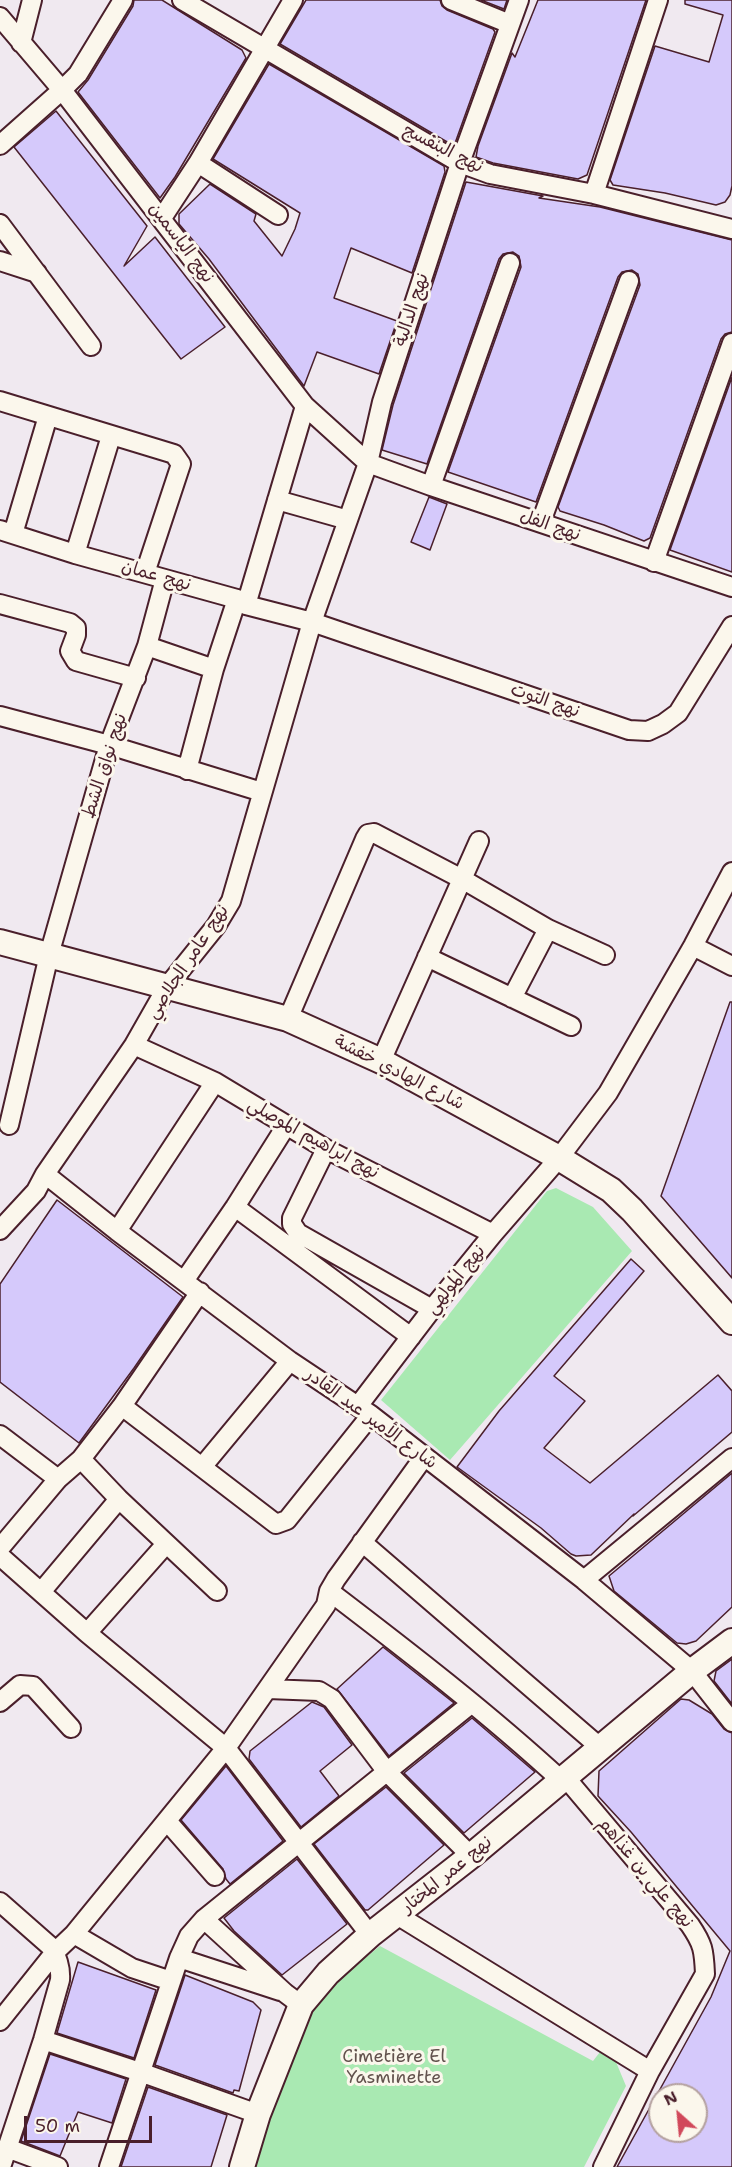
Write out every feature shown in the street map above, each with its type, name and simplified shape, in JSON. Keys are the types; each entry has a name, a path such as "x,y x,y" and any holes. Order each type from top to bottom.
{"street":[{"path":"21,44 32,0"},
{"path":"0,145 78,74 123,0"},
{"name":"نهج البنفسج","path":"182,0 460,163 490,174 594,194 732,230"},
{"path":"162,218 198,163 293,0"},
{"path":"451,0 510,24"},
{"name":"نهج الدالية","path":"312,622 368,463 382,402 460,163 519,0"},
{"path":"594,194 658,0"},
{"name":"نهج الياسمين","path":"0,17 63,90 305,406 368,463"},
{"path":"198,163 279,215"},
{"path":"0,224 91,346"},
{"path":"0,261 37,273"},
{"path":"431,486 510,263"},
{"path":"541,522 629,281"},
{"path":"654,562 732,343"},
{"path":"0,401 174,454 178,458 181,464 145,573"},
{"path":"187,770 214,669 242,602 277,500 305,406"},
{"path":"6,532 48,416"},
{"path":"75,554 111,436"},
{"name":"نهج الفل","path":"368,463 732,587"},
{"path":"277,500 348,519"},
{"name":"نهج عمان","path":"6,532 312,622"},
{"name":"نهج نواق الشط","path":"9,1125 50,955 109,745 147,646 165,579"},
{"path":"0,604 70,623 76,628 70,651 76,661 136,678"},
{"name":"نهج التوت","path":"312,622 629,730 648,731 678,713 732,626"},
{"name":"نهج عامر الجلاصي","path":"0,1230 36,1191 45,1174 134,1045 167,987 216,926 231,901 312,622"},
{"path":"147,646 214,669"},
{"path":"0,716 109,745 262,792"},
{"path":"288,1019 368,834 374,833 462,879 548,929 605,955"},
{"path":"381,1061 479,841"},
{"name":"نهج المولهي","path":"202,1467 266,1518 276,1524 287,1520 365,1411 411,1336 493,1234 559,1158 608,1093 693,946 732,872"},
{"path":"512,998 548,929"},
{"name":"شارع الهادي خفشة","path":"0,942 288,1019 381,1061 559,1158 610,1190 633,1210 732,1322"},
{"path":"693,946 732,966"},
{"path":"427,957 571,1026"},
{"name":"نهج ابراهيم الموصلي","path":"134,1045 215,1082 326,1149 493,1234"},
{"path":"117,1231 215,1082"},
{"path":"184,1281 235,1207 286,1126"},
{"path":"326,1149 292,1218 292,1224 298,1233 432,1309"},
{"name":"شارع الأمير عبد القادر","path":"45,1174 290,1361 365,1411 584,1580 692,1671 732,1722"},
{"path":"235,1207 411,1336"},
{"path":"0,1548 58,1479 81,1459 122,1406 200,1292"},
{"path":"122,1406 202,1467 290,1361"},
{"path":"0,1435 58,1479"},
{"path":"0,2021 226,1748 326,1605 329,1591 362,1542 424,1456"},
{"path":"584,1580 732,1458"},
{"path":"81,1459 119,1499 217,1592"},
{"path":"41,1592 119,1499"},
{"path":"362,1542 602,1749"},
{"path":"87,1633 166,1544"},
{"path":"0,1556 87,1633 226,1748 370,1935"},
{"name":"نهج علي بن غذاهم","path":"329,1591 517,1739 564,1780 690,1924 701,1942 705,1974 650,2071 603,2167"},
{"name":"نهج عمر المختار","path":"242,2167 293,1999 328,1973 370,1935 398,1915 602,1749 692,1671 732,1641"},
{"path":"0,1702 20,1685 33,1686 71,1728"},
{"path":"268,1689 319,1691 327,1695 387,1772 471,1856"},
{"path":"109,2167 171,1981 189,1936 204,1919 472,1703"},
{"path":"167,1821 215,1876"},
{"path":"0,1902 55,1952 60,1980 43,2040 1,2167"},
{"path":"398,1915 650,2071"},
{"path":"204,1919 293,1999"},
{"path":"74,1934 132,1968 171,1981"},
{"path":"179,1958 293,1999"},
{"path":"43,2040 258,2115"},
{"path":"7,2148 58,2167"}],"green space":[{"path":"556,1188 593,1207 632,1251 450,1460 381,1400 547,1191"},
{"name":"Cimetière El Yasminette","path":"380,1946 593,2061 600,2052 616,2062 626,2086 584,2167 251,2167 294,2040 313,2006 341,1977"}],"building":[{"path":"134,0 162,0 242,50 246,58 160,198 78,92 88,80 133,6"},
{"path":"306,0 440,0 442,6 447,10 493,29 495,32 454,146 280,44"},
{"path":"481,0 507,0 504,9"},
{"path":"538,0 646,0 587,175 578,179 493,163 476,157 512,53 515,57"},
{"path":"685,0 732,0 732,186 725,202 716,205 665,193 613,185 610,180 655,46 709,62 723,15 685,4"},
{"path":"269,64 444,166 445,172 412,273 351,248 334,298 397,321 379,374 317,352 304,386 209,259 179,224 179,214 210,184 256,214 254,221 282,256 300,213 213,159"},
{"path":"56,111 147,226 124,266 155,237 225,327 181,359 14,147"},
{"path":"466,182 543,196 539,198 600,207 732,240 732,332 725,334 721,339 650,538 644,541 560,511 558,507 640,285 638,274 632,270 622,272 618,277 536,502 448,472 521,267 519,256 513,252 503,254 499,259 427,464 382,450 393,405"},
{"path":"732,377 732,572 670,550"},
{"path":"429,497 447,504 430,550 411,542"},
{"path":"730,1002 732,1002 732,1278 661,1196"},
{"path":"57,1200 183,1297 79,1443 0,1382 0,1284"},
{"path":"631,1259 644,1271 554,1376 585,1401 544,1448 590,1483 718,1375 732,1391 732,1432 633,1516 634,1514 591,1555 576,1556 457,1467 499,1411"},
{"path":"732,1473 732,1607 696,1641 686,1644 677,1643 614,1591 609,1576"},
{"path":"383,1647 454,1703 389,1756 337,1689"},
{"path":"732,1659 732,1704 714,1681 716,1671"},
{"path":"681,1699 689,1700 712,1714 724,1729 732,1733 732,2167 617,2167 648,2111 648,2143 708,2143 708,2083 663,2083 711,1997 730,1951 598,1796 599,1771"},
{"path":"312,1702 324,1707 352,1745 320,1771 339,1796 301,1827 249,1759 250,1751"},
{"path":"472,1718 535,1772 464,1833 404,1773"},
{"path":"226,1766 283,1841 230,1884 223,1869 181,1820"},
{"path":"386,1787 444,1845 368,1910 365,1910 314,1844"},
{"path":"297,1859 347,1924 282,1975 234,1931 224,1918"},
{"path":"78,1962 156,1990 134,2058 57,2033"},
{"path":"185,1975 253,2002 261,2010 239,2091 234,2090 233,2093 155,2065"},
{"path":"50,2054 126,2079 112,2123 78,2112 60,2156 21,2141"},
{"path":"148,2087 227,2115 211,2167 121,2167"}]}
